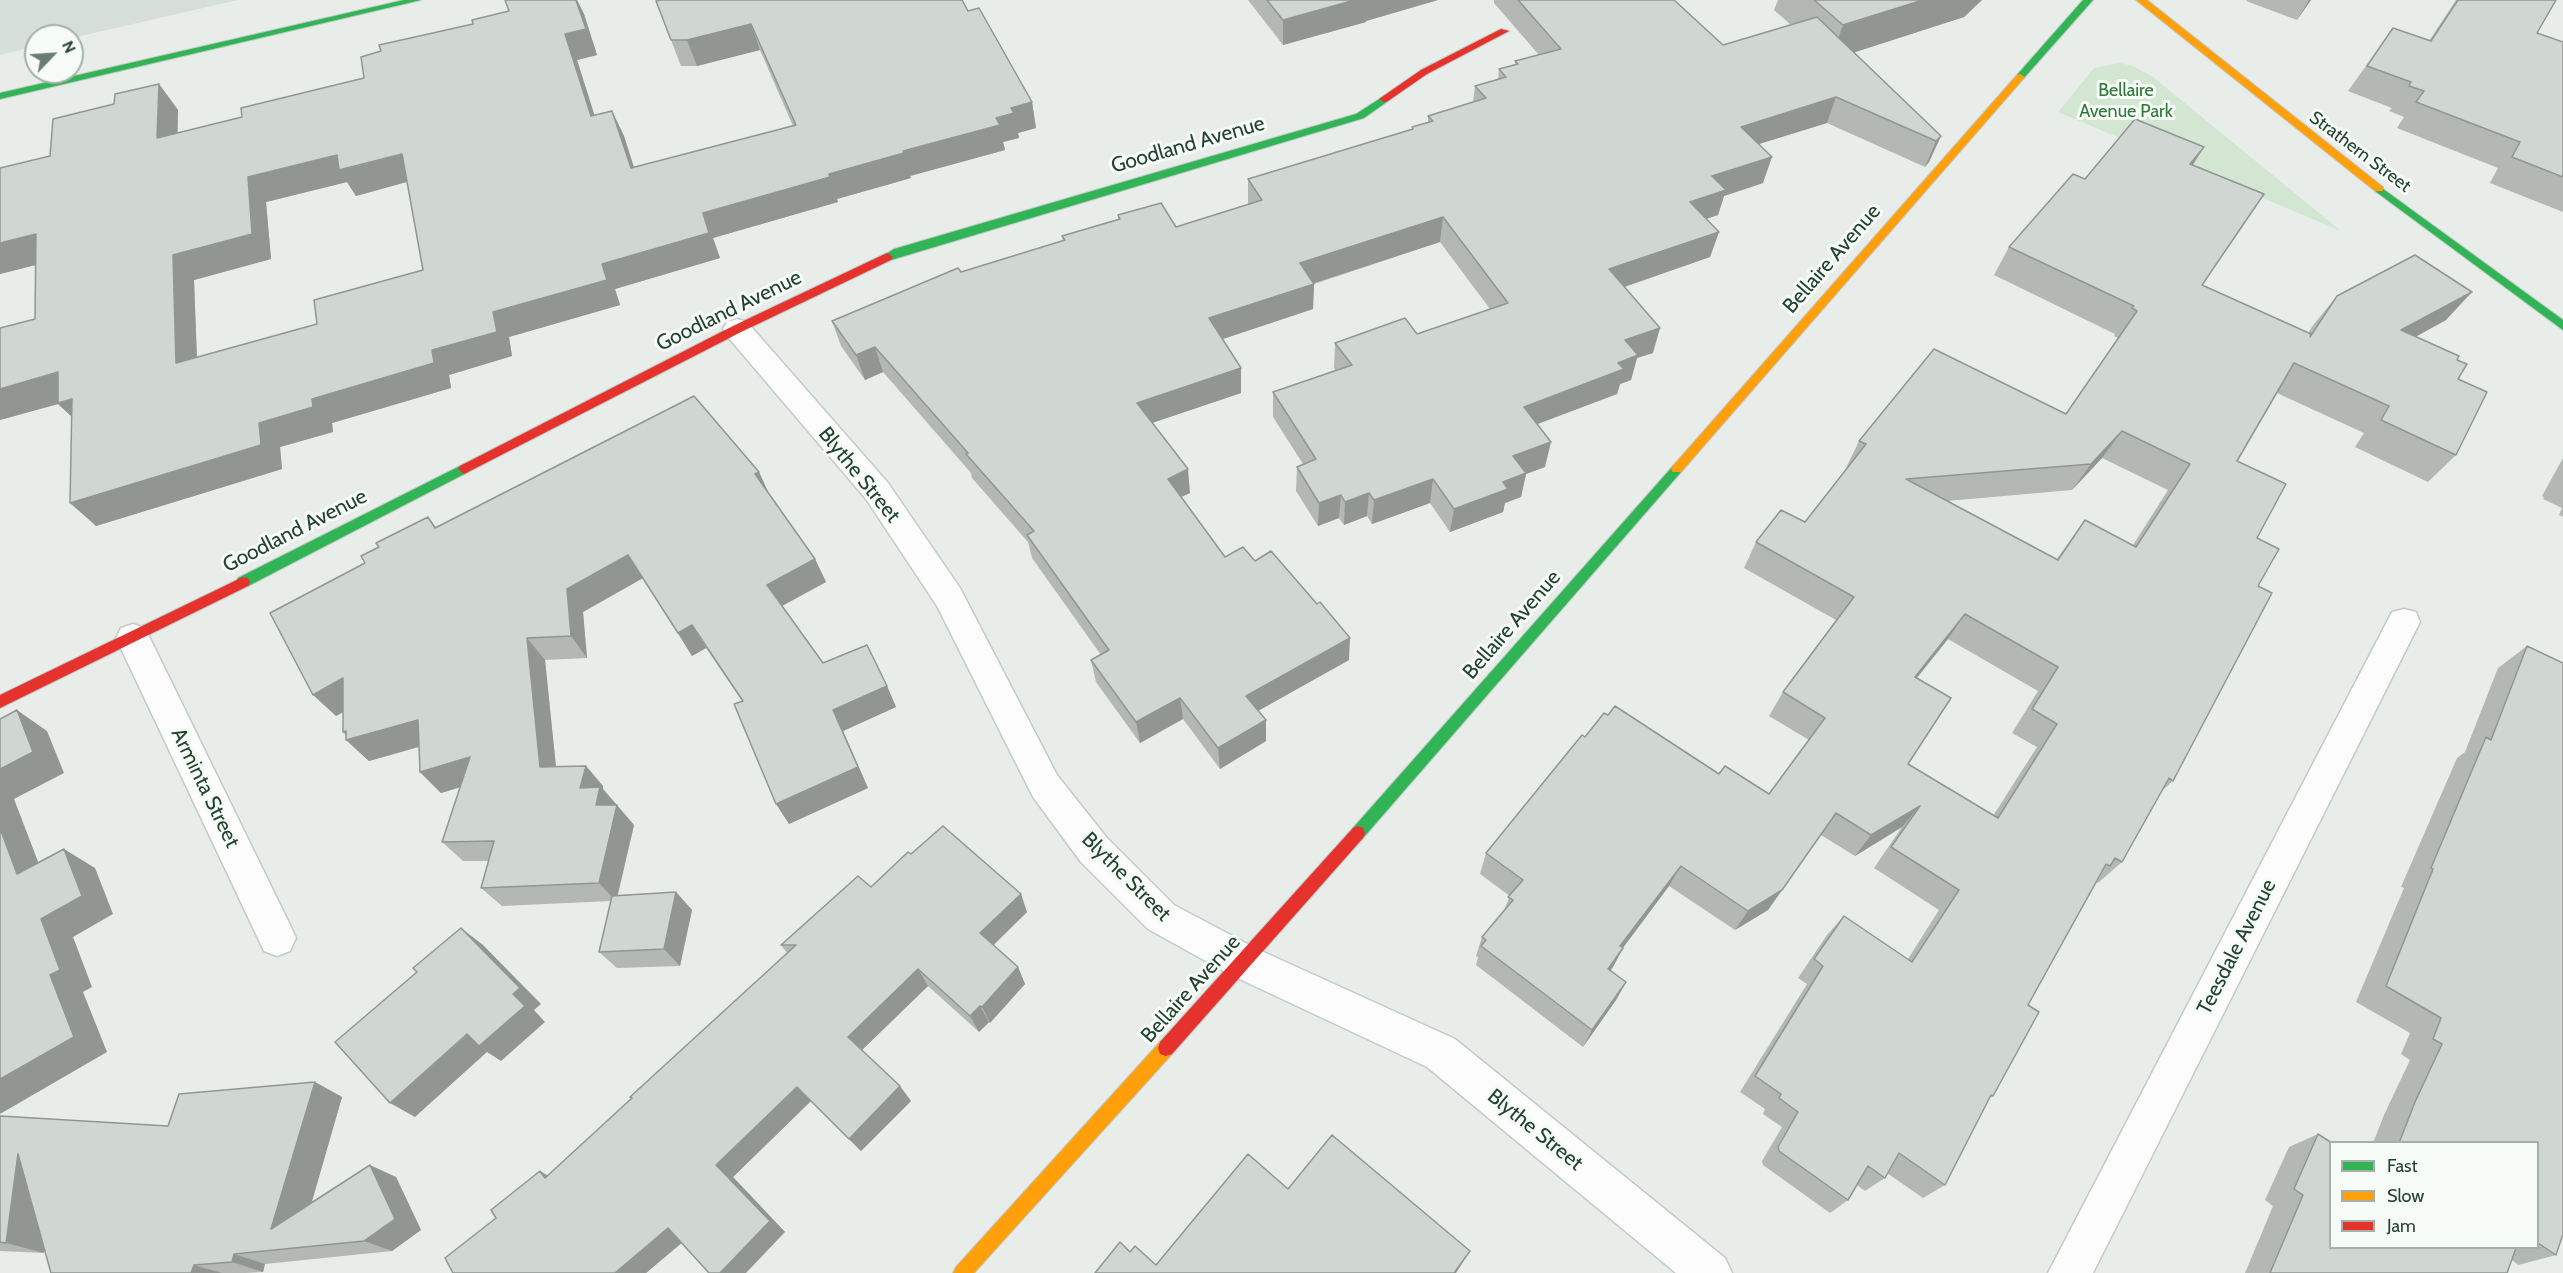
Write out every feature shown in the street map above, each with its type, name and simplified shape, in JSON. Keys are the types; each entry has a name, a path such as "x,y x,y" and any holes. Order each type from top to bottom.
{"street":[{"path":"0,96 416,0"},
{"name":"Bellaire Avenue","path":"963,1273 1244,962 2088,0"},
{"name":"Strathern Street","path":"2141,0 2342,162 2563,326"},
{"name":"Goodland Avenue","path":"0,702 133,638 737,329 898,252 1360,116 1424,72 1504,31"},
{"name":"Blythe Street","path":"737,329 877,491 949,597 1045,786 1094,850 1161,917 1244,962 1441,1053 1710,1273"},
{"name":"Teesdale Avenue","path":"2070,1273 2404,622"},
{"name":"Arminta Street","path":"133,638 277,938"}],"shaded area":[{"path":"0,0 238,0 84,35 84,24 24,24 24,49 0,55"}],"green space":[{"name":"Bellaire Avenue Park","path":"2120,63 2133,66 2153,77 2341,231 2058,112 2094,68"}],"building":[{"path":"505,0 576,0 586,29 565,34 591,116 612,111 631,168 796,125 751,24 687,40 671,40 656,1 661,0 962,0 968,11 979,8 1032,102 1011,108 1014,113 996,118 1000,125 903,151 904,153 829,174 830,177 703,213 709,233 602,264 607,280 493,312 497,332 432,350 434,363 312,399 313,407 259,423 261,445 70,503 72,399 58,403 58,372 0,389 0,328 35,319 36,234 0,243 0,168 50,156 53,119 114,104 115,94 159,84 157,138 242,117 241,108 364,78 361,57 381,51 379,45 473,24 472,20 509,11","holes":["402,154 423,270 314,300 317,324 176,363 173,255 252,234 248,177 337,155 339,170"]},
{"path":"1267,0 1355,0 1283,20"},
{"path":"1518,0 1674,0 1723,45 1817,17 1941,136 1936,141 1836,97 1741,127 1772,157 1712,176 1726,190 1690,202 1719,232 1609,269 1660,328 1625,340 1638,355 1618,363 1624,369 1524,407 1551,442 1513,456 1526,473 1503,482 1508,489 1454,509 1433,479 1374,500 1369,493 1345,502 1341,495 1319,503 1297,467 1316,459 1273,392 1352,365 1335,343 1405,318 1417,334 1508,303 1443,217 1300,263 1314,284 1209,318 1241,368 1137,403 1188,469 1168,479 1225,557 1243,547 1255,561 1271,551 1317,604 1320,602 1350,638 1246,696 1266,720 1218,748 1180,698 1136,722 1091,660 1109,650 1027,535 1034,531 875,347 856,355 832,321 958,268 961,272 1065,240 1062,236 1120,219 1118,215 1161,203 1176,227 1262,200 1248,179 1413,129 1412,127 1433,121 1428,116 1486,98 1475,86 1506,77 1499,69 1518,64 1515,61 1561,49"},
{"path":"1814,0 1923,0 1843,25"},
{"path":"2458,0 2556,0 2537,33 2563,42 2563,177 2512,157 2520,142 2416,102 2424,91 2409,86 2411,82 2367,66 2393,28 2431,41"},
{"path":"2135,119 2204,147 2190,164 2264,194 2202,285 2311,334 2310,337 2337,296 2415,255 2472,292 2401,330 2459,356 2457,360 2467,364 2458,379 2487,392 2456,455 2381,420 2389,406 2294,363 2237,461 2286,484 2257,538 2279,549 2258,586 2272,593 2173,781 2169,778 2122,862 2115,858 2110,866 2106,864 2028,1005 2039,1012 1993,1096 1991,1095 1945,1185 1899,1153 1885,1178 1868,1166 1848,1200 1779,1151 1778,1147 1798,1112 1779,1098 1781,1094 1755,1076 1823,966 1814,959 1844,916 1912,962 1959,890 1891,847 1920,806 1871,835 1836,813 1782,890 1748,911 1681,866 1620,946 1623,948 1608,969 1626,982 1592,1030 1481,946 1486,940 1482,937 1513,900 1508,897 1523,880 1486,853 1582,735 1585,737 1604,713 1608,715 1615,706 1719,774 1725,766 1769,794 1825,718 1783,692 1854,597 1756,542 1781,510 1805,522 1866,444 1859,441 1934,349 2066,414 2137,311 2132,308 2134,306 2009,247 2073,174 2085,179","holes":["2122,431 2190,464 2136,547 2085,520 2058,560 1906,479 2091,464","1965,614 2058,667 2032,709 2057,724 1998,818 1908,764 1951,698 1915,677"]},
{"path":"694,396 759,472 755,474 815,559 767,585 823,663 867,645 887,686 833,710 858,767 776,804 734,704 743,701 692,625 678,633 628,555 567,589 571,636 527,638 540,767 586,766 580,788 600,787 596,805 617,805 599,883 481,888 494,841 442,842 470,757 420,772 418,720 346,740 346,731 343,732 343,678 313,695 270,613 365,563 361,556 379,547 376,543 428,517 435,528"},
{"path":"2527,646 2563,663 2563,1234 2556,1255 2539,1244 2539,1141 2400,1141 2442,1044 2433,1039 2441,1018 2386,986 2433,869 2431,868 2486,737 2491,740"},
{"path":"17,710 33,752 0,769 0,719"},
{"path":"943,826 1021,894 980,933 1018,967 982,1007 980,1006 970,1016 918,969 848,1037 900,1086 849,1139 797,1087 716,1165 770,1221 720,1273 709,1273 668,1228 615,1273 453,1273 445,1258 496,1218 491,1210 540,1171 545,1178 796,945 781,945 858,876 871,887 908,852 911,854"},
{"path":"0,828 17,874 64,849 82,896 41,919 60,970 50,975 74,1037 0,1079"},
{"path":"676,892 664,949 599,952 612,896"},
{"path":"461,928 520,988 513,994 525,1006 479,1046 467,1034 390,1103 335,1042 417,972 413,968"},
{"path":"315,1082 271,1229 370,1165 395,1219 364,1241 234,1254 232,1262 194,1265 191,1273 51,1273 18,1154 6,1243 0,1242 0,1116 168,1126 179,1094"},
{"path":"2318,1134 2329,1141 2329,1249 2516,1249 2507,1273 2270,1273 2303,1195 2294,1189"},
{"path":"1332,1135 1470,1251 1454,1273 1095,1273 1120,1242 1130,1252 1135,1246 1156,1265 1248,1154 1288,1189"}],"traffic: fast":[{"path":"0,96 416,0"},
{"path":"2020,77 2088,0"},
{"path":"887,257 1360,116 1384,99"},
{"path":"2379,189 2563,326"},
{"path":"243,582 464,469"},
{"path":"1358,833 1677,469"}],"traffic: slow":[{"path":"2141,0 2379,189"},
{"path":"1677,469 2020,77"},
{"path":"962,1273 1166,1048"}],"traffic: jam":[{"path":"1384,99 1424,72 1504,31"},
{"path":"464,469 737,329 887,257"},
{"path":"0,702 243,582"},
{"path":"1166,1048 1358,833"}]}
